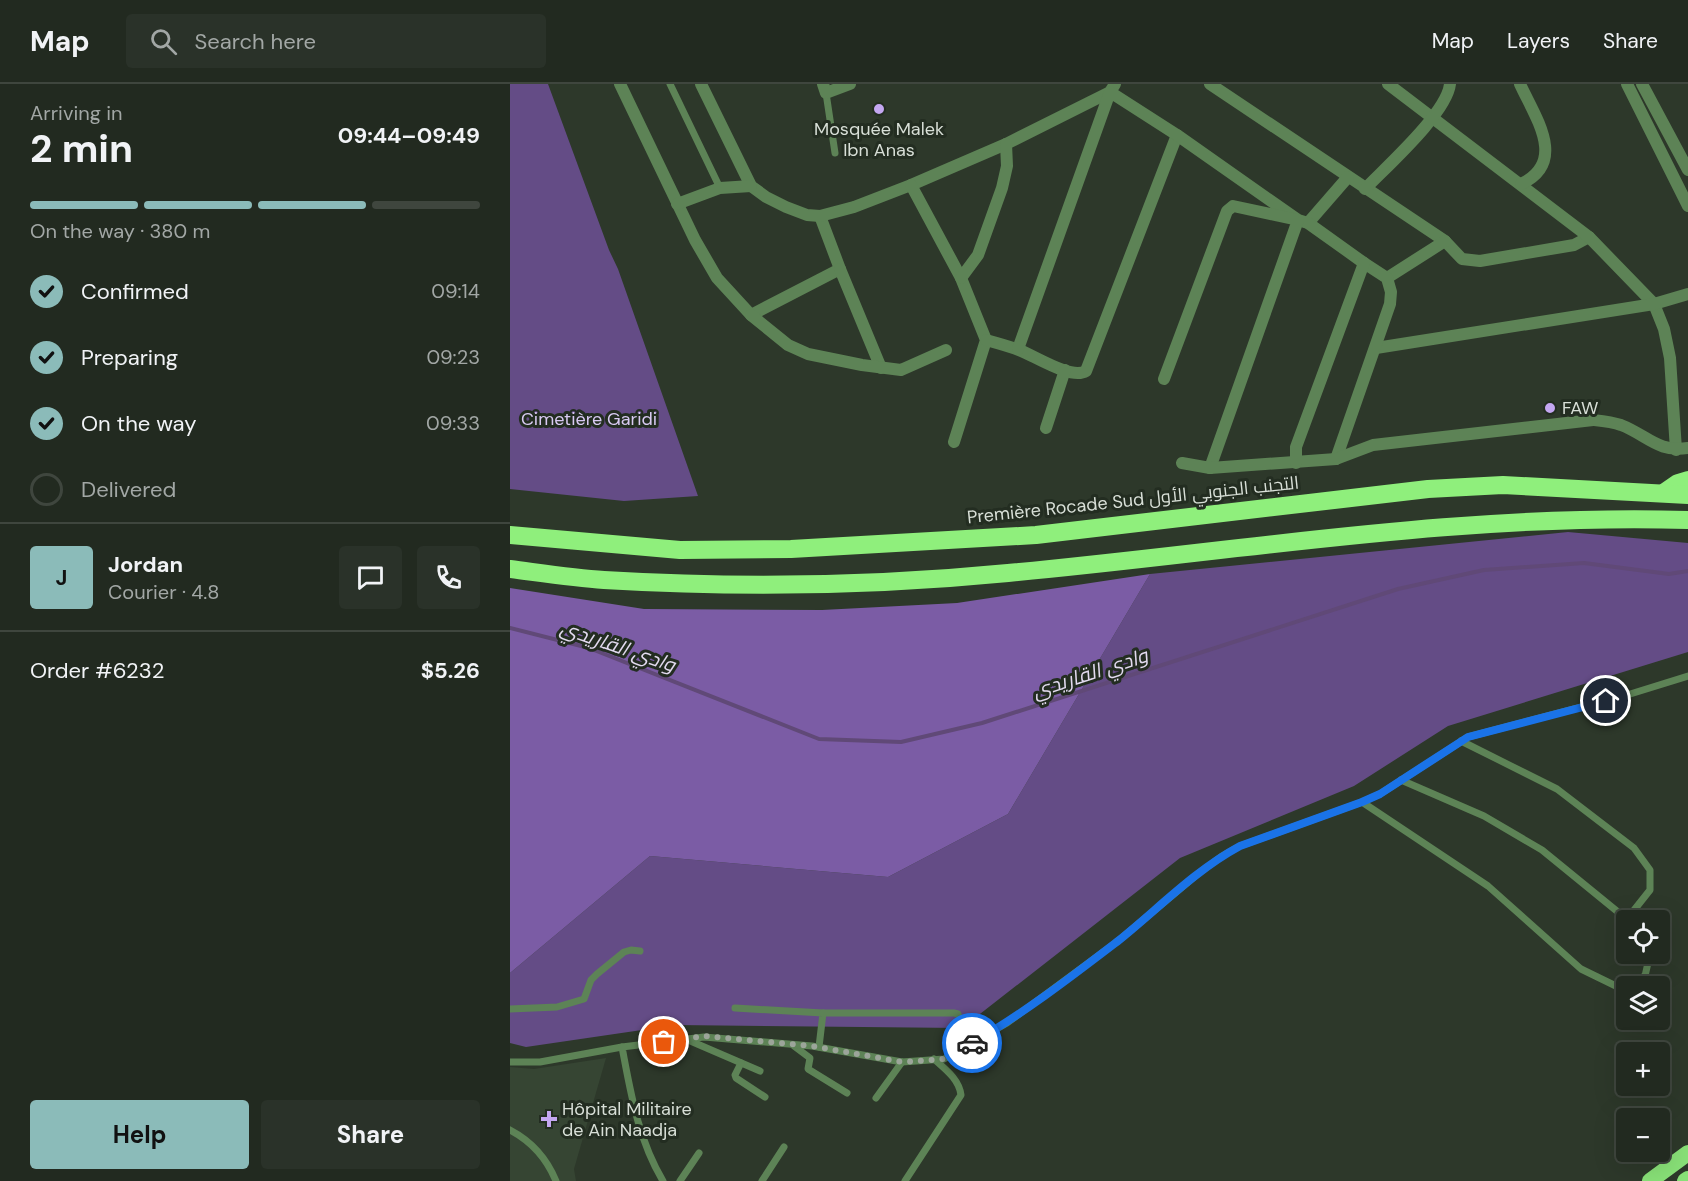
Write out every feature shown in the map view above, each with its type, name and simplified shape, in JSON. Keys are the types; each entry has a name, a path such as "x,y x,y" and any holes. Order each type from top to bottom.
{"highway":[{"path":"1665,492 1678,483 1688,480"},
{"name":"Première Rocade Sud التجنب الجنوبي الأول","path":"510,535 680,550 791,549 1036,535 1439,488 1503,484 1688,495"},
{"path":"510,569 603,580 720,584 933,579 1007,573 1413,528 1566,520 1688,520"},
{"path":"1650,1181 1688,1153"}],"street":[{"path":"620,84 695,240 717,278 751,315 788,345 808,354 881,368 901,370 946,350"},
{"path":"701,84 751,186 766,198 786,207 807,215 820,216 854,207 911,185 1006,144 1112,88"},
{"path":"824,88 850,84"},
{"path":"1210,84 1445,241 1462,259 1480,261 1574,245 1589,237"},
{"path":"1182,463 1210,468 1336,459 1373,445 1593,420 1621,425 1659,446 1682,449 1670,358 1664,329 1654,304 1589,237 1388,84"},
{"path":"1365,189 1433,118 1449,91 1450,84"},
{"path":"1520,84 1547,148 1542,168 1532,178 1521,184"},
{"path":"1627,84 1688,206"},
{"path":"1642,84 1688,170"},
{"path":"1112,88 1387,278 1391,292 1390,304 1336,459"},
{"path":"1018,350 1112,88"},
{"path":"986,340 1018,350 1077,374 1086,371 1178,135"},
{"path":"961,278 978,255 1005,181 1008,166 1006,144"},
{"path":"1210,468 1303,222 1348,177"},
{"path":"911,185 961,278 986,340 954,442"},
{"path":"677,204 720,188 751,186"},
{"path":"1164,380 1227,211 1233,206 1244,207 1303,222"},
{"path":"820,216 881,368"},
{"path":"1387,278 1445,241"},
{"path":"1296,463 1296,447 1364,263"},
{"path":"751,315 840,269"},
{"path":"1376,348 1654,304 1688,294"},
{"path":"1046,428 1065,370"}],"lane":[{"path":"670,84 720,188"},
{"path":"824,88 835,153"},
{"path":"510,1062 540,1062 622,1047 704,1036 819,1047 902,1062 944,1059 1007,1023 1118,940 1199,873 1240,846 1380,794 1468,737 1627,695 1688,676"},
{"path":"1461,741 1557,789 1634,848 1650,870 1650,890 1635,910"},
{"path":"1401,780 1484,816 1542,850 1616,910"},
{"path":"1362,802 1488,886 1581,969 1620,988 1645,976 1648,964"},
{"path":"510,1009 557,1007 584,999 591,980 597,974 624,952 640,951"},
{"path":"735,1008 823,1013 954,1013 958,1014 960,1019 962,1049"},
{"path":"819,1047 823,1013"},
{"path":"685,1039 760,1071"},
{"path":"792,1044 810,1058 808,1069 847,1093"},
{"path":"622,1047 639,1129 652,1163 663,1181"},
{"path":"905,1181 961,1095 960,1088 951,1074 934,1059"},
{"path":"876,1098 902,1062"},
{"path":"741,1063 735,1075 736,1078 765,1097"},
{"path":"510,1130 537,1149 556,1181"},
{"path":"762,1181 784,1147"},
{"path":"680,1181 699,1153"}],"shaded area":[{"path":"1150,574 1008,814 888,877 650,856 510,973 510,588 644,609 822,610 957,603"},
{"name":"Hôpital Militaire de Ain Naadja","path":"606,1058 574,1169 576,1181 510,1181 510,1067 534,1069"}],"green space":[{"name":"Cimetière Garidi","path":"510,84 548,84 618,269 698,496 624,501 510,489"},
{"path":"1568,532 1688,543 1688,652 1448,726 1354,786 1180,858 962,1028 676,1025 526,1047 510,1043 510,973 650,856 888,877 1008,814 1150,574"}],"waterway":[{"name":"وادي القاريدي","path":"510,628 589,648 819,739 901,742 982,723 1398,589 1484,570 1584,563 1669,574 1688,571"}],"way so far":[{"path":"664,1042 704,1036 812,1046 902,1062 944,1059 972,1043"}],"place":[{"name":"Mosquée Malek Ibn Anas","path":"879,109"},
{"name":"FAW","path":"1550,408"},
{"name":"Hôpital Militaire de Ain Naadja","path":"549,1119"}],"route":[{"path":"972,1043 1007,1023 1118,940 1199,873 1240,846 1380,794 1468,737 1606,701"}]}
